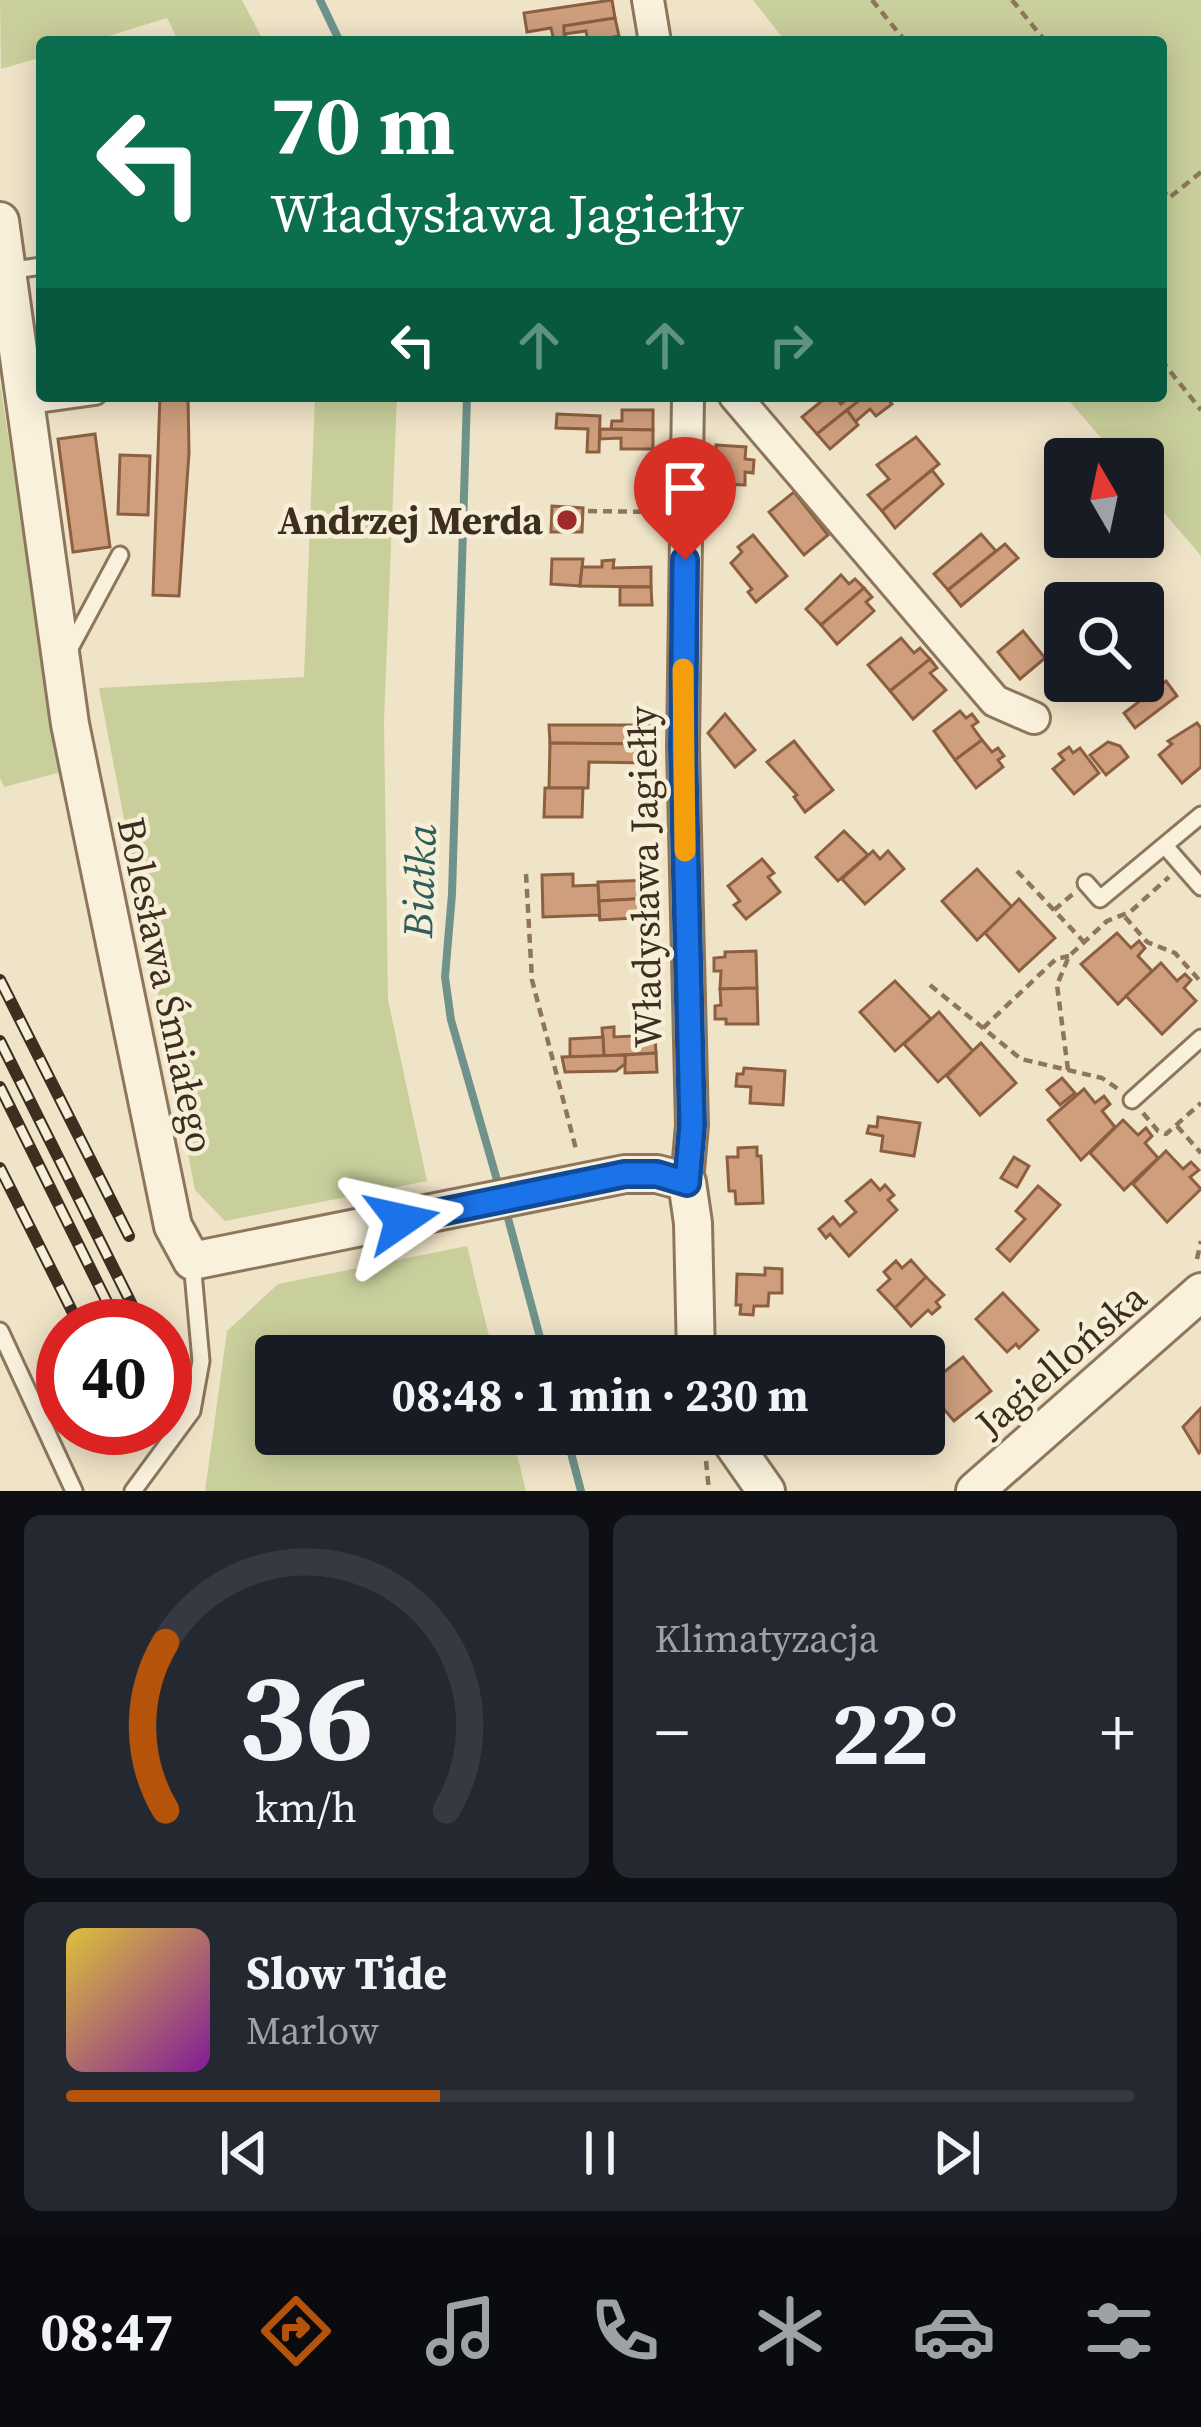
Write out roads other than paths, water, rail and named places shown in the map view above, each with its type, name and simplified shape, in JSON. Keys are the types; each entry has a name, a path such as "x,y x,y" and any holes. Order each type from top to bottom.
{"street":[{"path":"648,0 654,36"},
{"name":"Bolesława Śmiałego","path":"0,221 24,269 26,406 70,724 173,1226 192,1261"},
{"name":"Władysława Jagiełły","path":"688,402 683,747 692,1125 687,1183 693,1223 696,1335"},
{"path":"740,402 995,701 1034,718"},
{"path":"192,1261 625,1174 657,1174 687,1183"},
{"name":"Jagiellońska","path":"975,1491 1200,1295"},
{"path":"741,1455 766,1491"}],"lane":[{"path":"26,406 54,402"},
{"path":"62,663 120,556"},
{"path":"1086,883 1100,899 1201,815"},
{"path":"1165,846 1201,887"},
{"path":"1132,1100 1201,1038"},
{"path":"133,1491 192,1412 201,1361 192,1261"},
{"path":"0,1331 74,1491"}],"waterway":[{"name":"Białka","path":"320,0 337,36"},
{"name":"Białka","path":"467,402 452,894 445,977 451,1020 499,1187"},
{"name":"Białka","path":"505,1207 539,1335"},
{"name":"Białka","path":"572,1455 581,1491"}],"railway":[{"path":"0,980 129,1236"},
{"path":"0,1041 129,1299"},
{"path":"0,1087 106,1299"},
{"path":"0,1168 66,1299"}],"place":[{"name":"Andrzej Merda","path":"567,520"}]}
